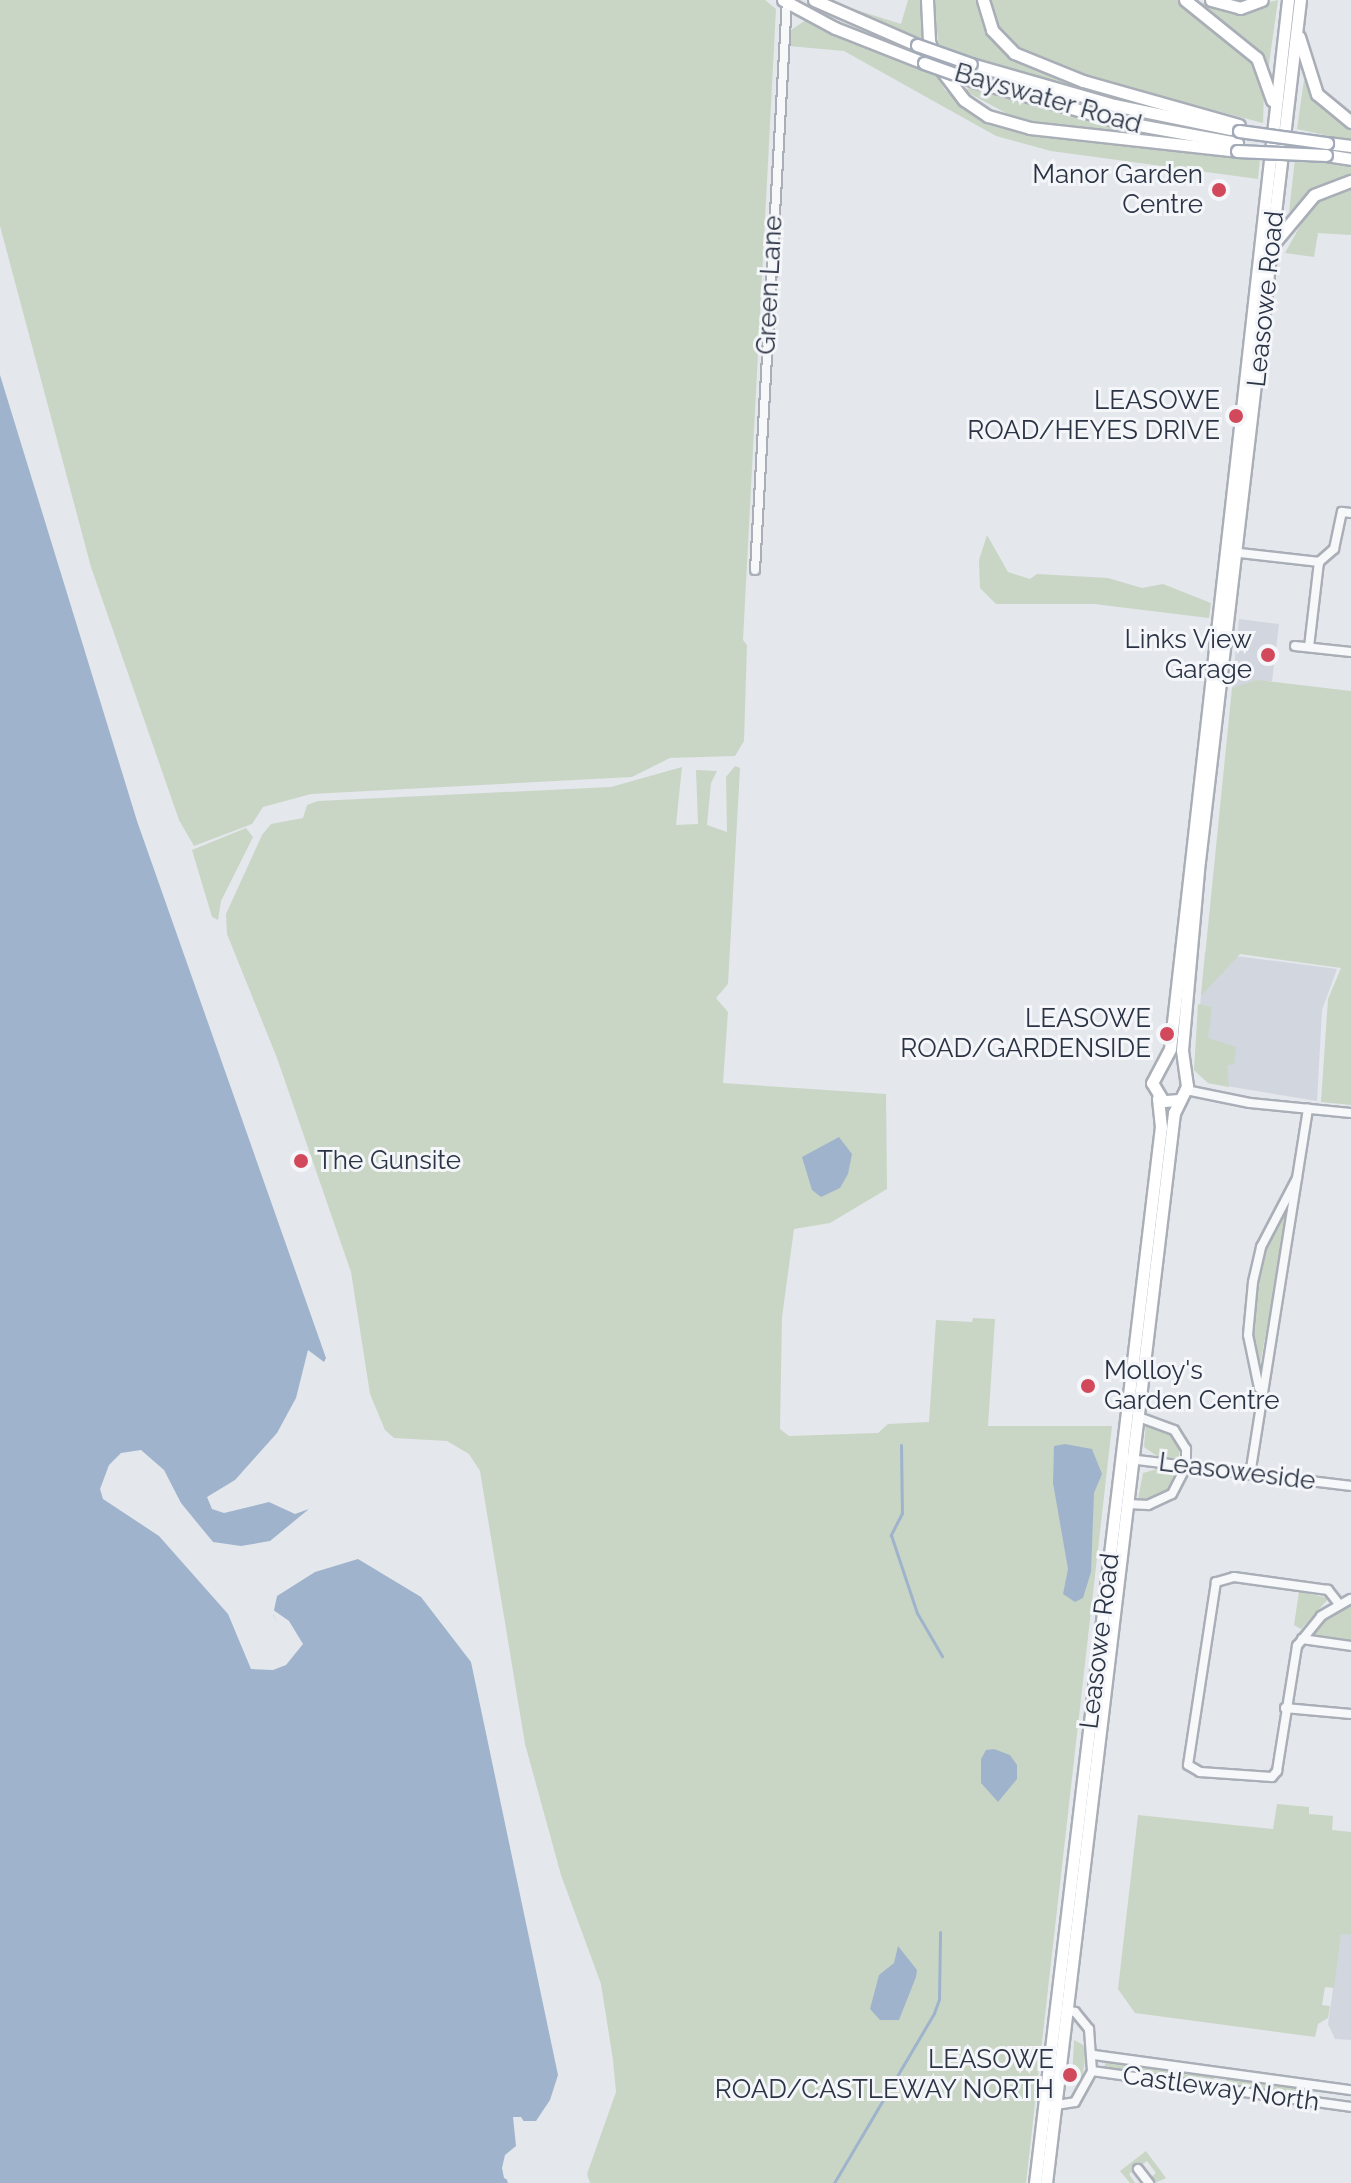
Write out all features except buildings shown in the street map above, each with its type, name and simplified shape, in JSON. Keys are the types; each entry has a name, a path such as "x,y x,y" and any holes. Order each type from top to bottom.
{"main road":[{"name":"Bayswater Road","path":"814,0 917,45 971,64 1114,105 1239,128 1275,130 1327,149"},
{"path":"927,0 929,41 936,63 964,100 988,116 1030,128 1237,147"},
{"path":"983,0 992,30 1014,53 1083,81 1239,128"},
{"path":"1185,0 1257,58 1270,86 1275,130"},
{"path":"1211,0 1240,8 1262,0"},
{"name":"Leasowe Road","path":"1184,1075 1182,1050 1199,861 1288,0"},
{"name":"Leasowe Road","path":"1160,1070 1170,1049 1272,246 1300,0"},
{"name":"Bayswater Road","path":"785,1 924,63 977,82 1122,122 1237,147 1327,149"},
{"path":"1297,16 1301,53 1317,94 1351,122"},
{"path":"1327,149 1351,146"},
{"path":"1327,149 1351,159"},
{"path":"1272,246 1314,195 1351,181"},
{"path":"1174,1068 1184,1075 1183,1095 1158,1098 1152,1083 1160,1070 1174,1068"},
{"name":"Leasowe Road","path":"1062,2010 1128,1504 1128,1459 1139,1417 1183,1095"},
{"name":"Leasowe Road","path":"1035,2183 1050,2106 1128,1459 1161,1127 1158,1098"},
{"name":"Leasowe Road","path":"1046,2183 1050,2106"}],"street":[{"name":"Green Lane","path":"755,570 785,1"},
{"path":"1309,647 1319,562 1334,549 1342,512 1351,513"},
{"path":"1231,552 1319,562"},
{"path":"1295,646 1351,652"},
{"path":"1183,1095 1351,1113"},
{"path":"1250,1475 1308,1109"},
{"path":"1261,1393 1248,1335 1253,1282 1279,1203 1300,1174"},
{"path":"1128,1504 1148,1505 1172,1494 1186,1466 1186,1449 1174,1430 1139,1417"},
{"name":"Leasoweside","path":"1128,1459 1351,1486"},
{"path":"1339,1604 1328,1590 1234,1577 1216,1582 1188,1765 1200,1772 1272,1777 1277,1771 1285,1708 1302,1639 1339,1604 1351,1599"},
{"path":"1302,1639 1351,1646"},
{"path":"1285,1708 1351,1714"},
{"path":"1050,2106 1075,2102 1092,2071 1094,2055 1089,2029 1082,2017 1062,2010"},
{"name":"Castleway North","path":"1094,2055 1351,2090"},
{"name":"Castleway North","path":"1092,2071 1351,2107"},
{"path":"1218,2088 1220,2072"},
{"path":"1310,2101 1312,2084"},
{"path":"1138,2169 1149,2183"}],"shaded area":[{"path":"1239,619 1279,624 1272,681 1232,688"},
{"path":"1205,952 1337,969 1322,1010 1317,1101 1208,1083 1194,1070"},
{"path":"1341,1933 1351,1935 1351,2040 1335,2039 1328,2024"}],"green space":[{"path":"0,0 765,0 776,9 743,640 747,645 744,741 735,756 670,758 632,777 311,794 263,807 252,824 194,846 179,820 91,567 0,226"},
{"path":"825,0 901,24 908,0 924,0 926,41"},
{"path":"933,0 979,0 980,17 998,46 1016,60 1182,117 1027,77 939,47"},
{"path":"987,0 1178,0 1257,67 1264,91 1263,123 1099,80 1023,53 993,22"},
{"path":"1193,0 1232,12 1278,0 1268,71 1248,42"},
{"path":"806,20 937,75 945,90 974,111 1128,143 1260,158 1258,179 1051,151 996,136 844,51 789,46 791,30"},
{"path":"1304,80 1322,104 1351,127 1351,141 1297,129"},
{"path":"973,87 1006,98 1182,140 1017,119 963,90"},
{"path":"1295,159 1351,164 1351,176 1315,188 1289,212"},
{"path":"1351,186 1351,235 1318,233 1314,257 1285,253 1306,215 1303,211 1322,196"},
{"path":"987,535 1008,572 1030,579 1037,574 1108,578 1142,588 1163,584 1211,603 1209,618 1094,604 996,604 980,588 979,560"},
{"path":"1257,680 1351,691 1351,1105 1321,1102 1328,999 1341,968 1240,954 1201,996 1232,688"},
{"path":"735,766 740,768 728,984 716,998 728,1012 723,1083 886,1094 887,1189 830,1223 794,1229 782,1317 780,1429 789,1436 878,1433 888,1424 929,1422 936,1320 972,1322 973,1318 995,1319 988,1426 1112,1426 1026,2183 590,2183 587,2174 616,2092 613,2060 601,1984 561,1875 525,1744 480,1471 469,1454 447,1441 394,1438 385,1430 370,1394 351,1272 277,1058 227,934 226,914 262,835 271,824 303,818 307,805 318,801 611,787 682,767 676,825 698,824 696,770 717,771 711,783 707,825 727,832 726,777"},
{"path":"246,828 253,837 221,901 218,920 212,917 192,850"},
{"path":"1198,1004 1212,1007 1208,1038 1236,1047 1234,1064 1227,1065 1229,1087 1208,1083 1194,1070"},
{"path":"1289,1200 1259,1370 1251,1322 1256,1280 1267,1240"},
{"path":"1146,1422 1174,1432 1180,1444 1179,1458 1158,1457 1144,1447"},
{"path":"1157,1469 1175,1471 1174,1487 1152,1500 1138,1499 1143,1473"},
{"path":"1299,1592 1329,1598 1301,1629 1294,1625"},
{"path":"1351,1604 1351,1642 1313,1637 1315,1626"},
{"path":"1277,1804 1309,1807 1309,1814 1333,1816 1332,1830 1351,1832 1351,1935 1341,1934 1334,1988 1325,1987 1322,2005 1330,2006 1328,2018 1318,2024 1315,2037 1135,2013 1118,1989 1138,1815 1273,1829"},
{"path":"1074,2040 1087,2047 1082,2079 1072,2079"},
{"path":"1106,2060 1212,2075 1214,2079 1210,2084 1104,2069"},
{"path":"1227,2077 1305,2088 1306,2094 1225,2085"},
{"path":"1146,2151 1166,2178 1155,2183 1151,2177 1156,2173 1147,2161 1129,2174 1135,2183 1130,2183 1120,2171"}],"water":[{"path":"0,375 137,821 326,1358 324,1362 308,1350 296,1398 277,1433 235,1480 207,1497 212,1509 224,1513 269,1502 295,1514 309,1509 270,1541 241,1546 213,1542 145,1465 126,1471 123,1488 250,1633 271,1645 281,1628 273,1615 277,1596 315,1572 358,1559 421,1597 471,1662 558,2075 550,2100 536,2121 519,2121 518,2147 505,2174 508,2183 0,2183"},
{"path":"839,1137 852,1154 848,1174 840,1188 821,1197 812,1190 802,1157"},
{"path":"1065,1444 1092,1449 1102,1474 1094,1493 1091,1572 1083,1598 1075,1602 1063,1594 1068,1569 1053,1483 1054,1446"},
{"path":"994,1749 1010,1755 1017,1765 1017,1779 998,1802 981,1783 981,1759 986,1750"},
{"path":"898,1946 917,1970 916,1977 899,2020 880,2020 870,2009 879,1975 894,1963"}],"pier":[{"path":"141,1450 164,1470 181,1503 217,1547 210,1545 149,1471 129,1474 127,1487 136,1498 161,1508 242,1607 260,1638 270,1640 276,1635 277,1622 269,1607 289,1621 303,1644 286,1665 273,1670 251,1669 228,1614 159,1536 103,1499 100,1489 109,1465 121,1453"},
{"path":"513,2117 521,2117 526,2125 512,2182 504,2178 502,2168 505,2155 516,2146"}],"waterway":[{"path":"901,1445 902,1513 891,1535 917,1613 942,1656"},
{"path":"834,2183 934,2013 939,1999 940,1932"}],"place":[{"name":"Manor Garden Centre","path":"1219,190"},
{"name":"LEASOWE ROAD/HEYES DRIVE","path":"1236,416"},
{"name":"Links View Garage","path":"1268,655"},
{"name":"LEASOWE ROAD/GARDENSIDE","path":"1167,1034"},
{"name":"The Gunsite","path":"301,1161"},
{"name":"Molloy's Garden Centre","path":"1088,1386"},
{"name":"LEASOWE ROAD/CASTLEWAY NORTH","path":"1070,2075"}]}
